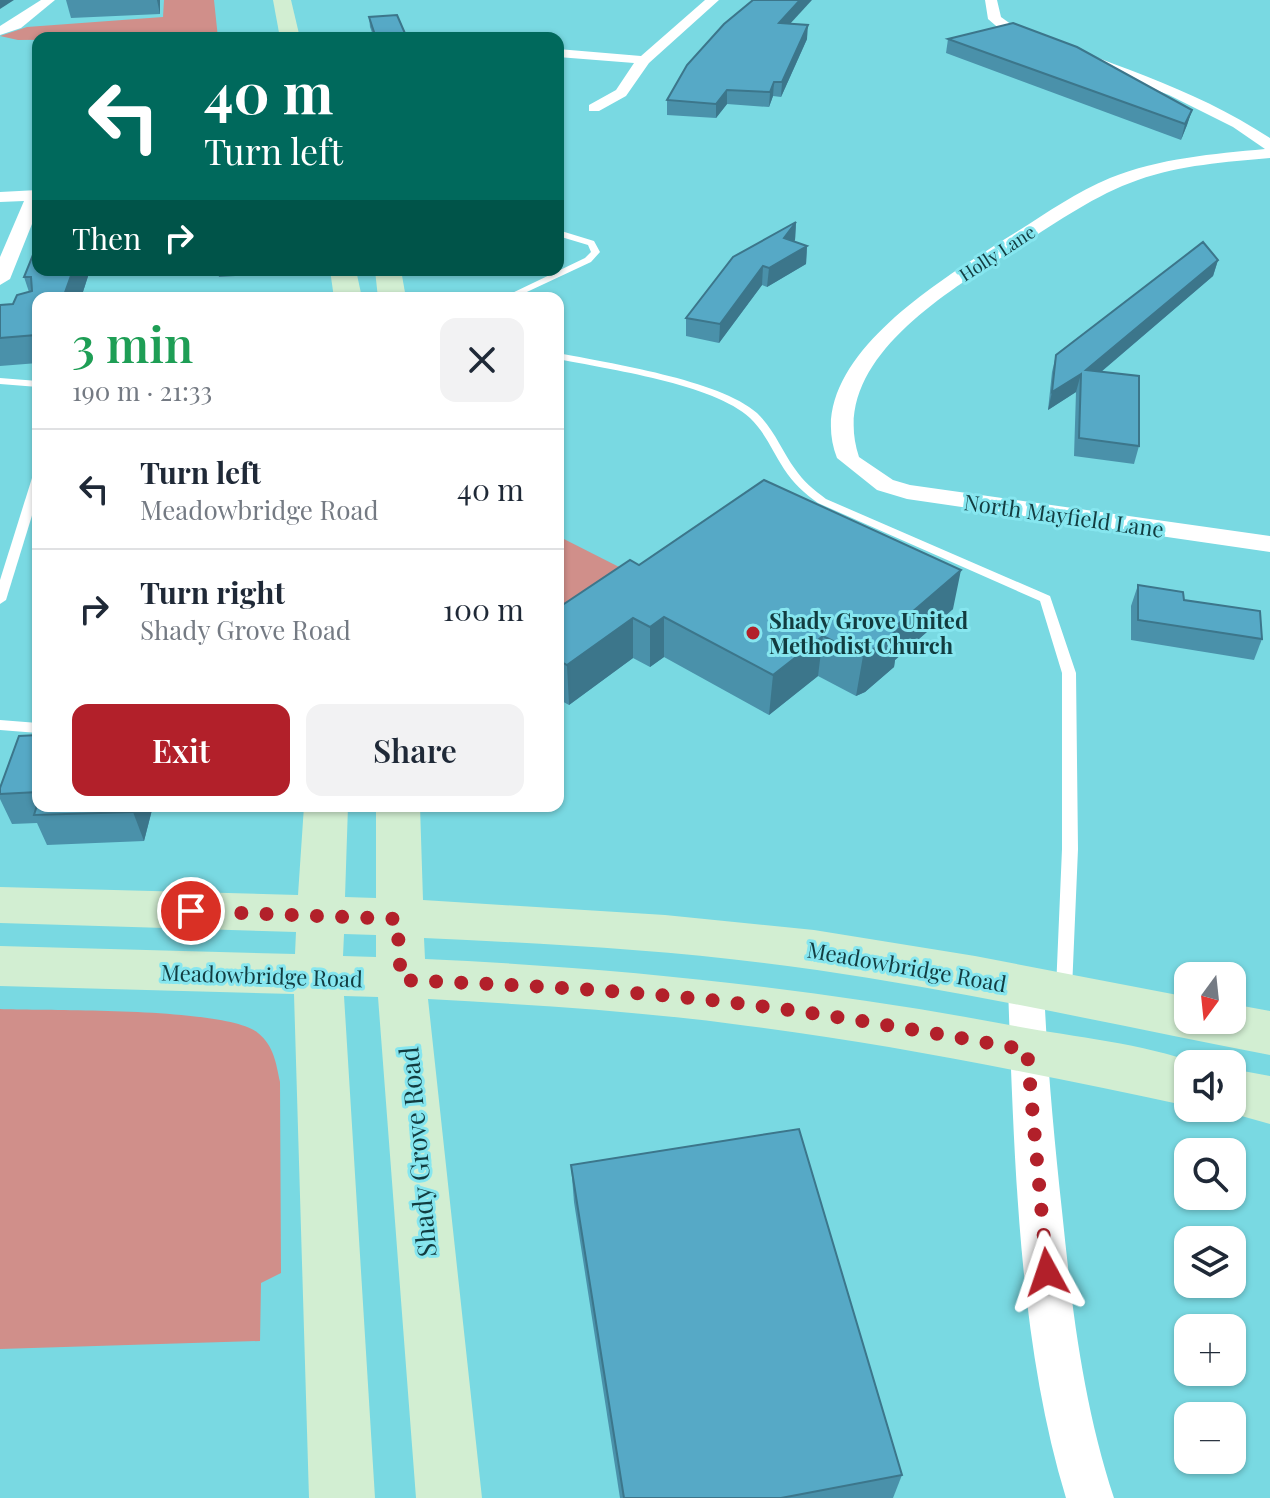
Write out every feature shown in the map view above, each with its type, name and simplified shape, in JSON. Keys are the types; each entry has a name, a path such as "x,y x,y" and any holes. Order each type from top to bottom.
{"main road":[{"path":"282,0 289,32"},
{"path":"326,812 318,915 318,977 342,1498"},
{"name":"Shady Grove Road","path":"398,812 397,919 401,980 449,1498"},
{"name":"Meadowbridge Road","path":"0,905 318,915 611,929 760,943 874,958 1174,1015"},
{"name":"Meadowbridge Road","path":"0,966 546,986 682,997 856,1019 1174,1080"},
{"path":"1246,1028 1270,1033"},
{"path":"1246,1095 1270,1100"}],"street":[{"path":"0,31 16,25 49,0"},
{"path":"594,108 621,93 644,60 713,0"},
{"path":"991,0 995,19 1007,28 1174,89 1230,117 1270,145"},
{"path":"564,53 644,60"},
{"name":"Holly Lane","path":"863,473 847,456 842,425 846,401 857,374 873,349 902,320 943,287 1083,198 1111,184 1179,164 1270,153"},
{"path":"0,197 32,195"},
{"path":"0,279 32,206"},
{"name":"North Mayfield Lane","path":"863,473 907,492 1270,544"},
{"path":"1045,990 1027,1050 1054,1358 1076,1460 1090,1498"}],"lane":[{"path":"564,235 591,243 596,252 588,260 564,271"},
{"path":"520,292 554,276"},
{"path":"564,357 703,391 737,403 759,420 788,471 815,496 1046,599 1069,673 1070,849 1045,990"},
{"path":"0,381 32,384"},
{"path":"0,600 32,497"},
{"path":"0,725 32,728"}],"shaded area":[{"path":"164,0 214,0 217,32 32,32 32,40 0,36 27,27 163,17"},
{"path":"564,539 629,572 564,616"},
{"path":"0,1009 136,1012 212,1019 240,1025 258,1033 268,1043 280,1082 281,1273 261,1283 260,1341 0,1349"}],"building":[{"path":"753,0 800,0 779,23 808,25 782,82 774,82 770,92 727,90 716,104 667,100 687,65 724,24"},
{"path":"397,15 404,32 374,32 369,17"},
{"path":"1013,23 1077,47 1192,110 1185,124 948,39"},
{"path":"796,222 784,238 807,246 769,268 763,266 720,324 686,318 733,257"},
{"path":"1203,242 1218,260 1086,370 1139,376 1139,446 1079,438 1081,374 1052,392 1056,355"},
{"path":"32,257 32,276 71,276 65,292 32,292 32,335 0,338 0,305 13,304 17,295 32,291 31,277 24,277"},
{"path":"764,480 961,570 897,625 901,627 863,656 823,636 773,675 664,617 650,627 633,618 567,665 564,663 564,604 630,560 639,565"},
{"path":"1138,585 1183,592 1184,600 1260,611 1262,639 1138,620"},
{"path":"32,735 32,792 0,794 0,788 19,736"},
{"path":"35,812 133,812 34,815"},
{"path":"799,1129 902,1475 781,1498 624,1498 571,1165"}],"place":[{"name":"Shady Grove United Methodist Church","path":"753,633"}],"route":[{"path":"191,911 397,919 401,980 546,986 682,997 856,1019 1027,1050 1047,1272"}]}
